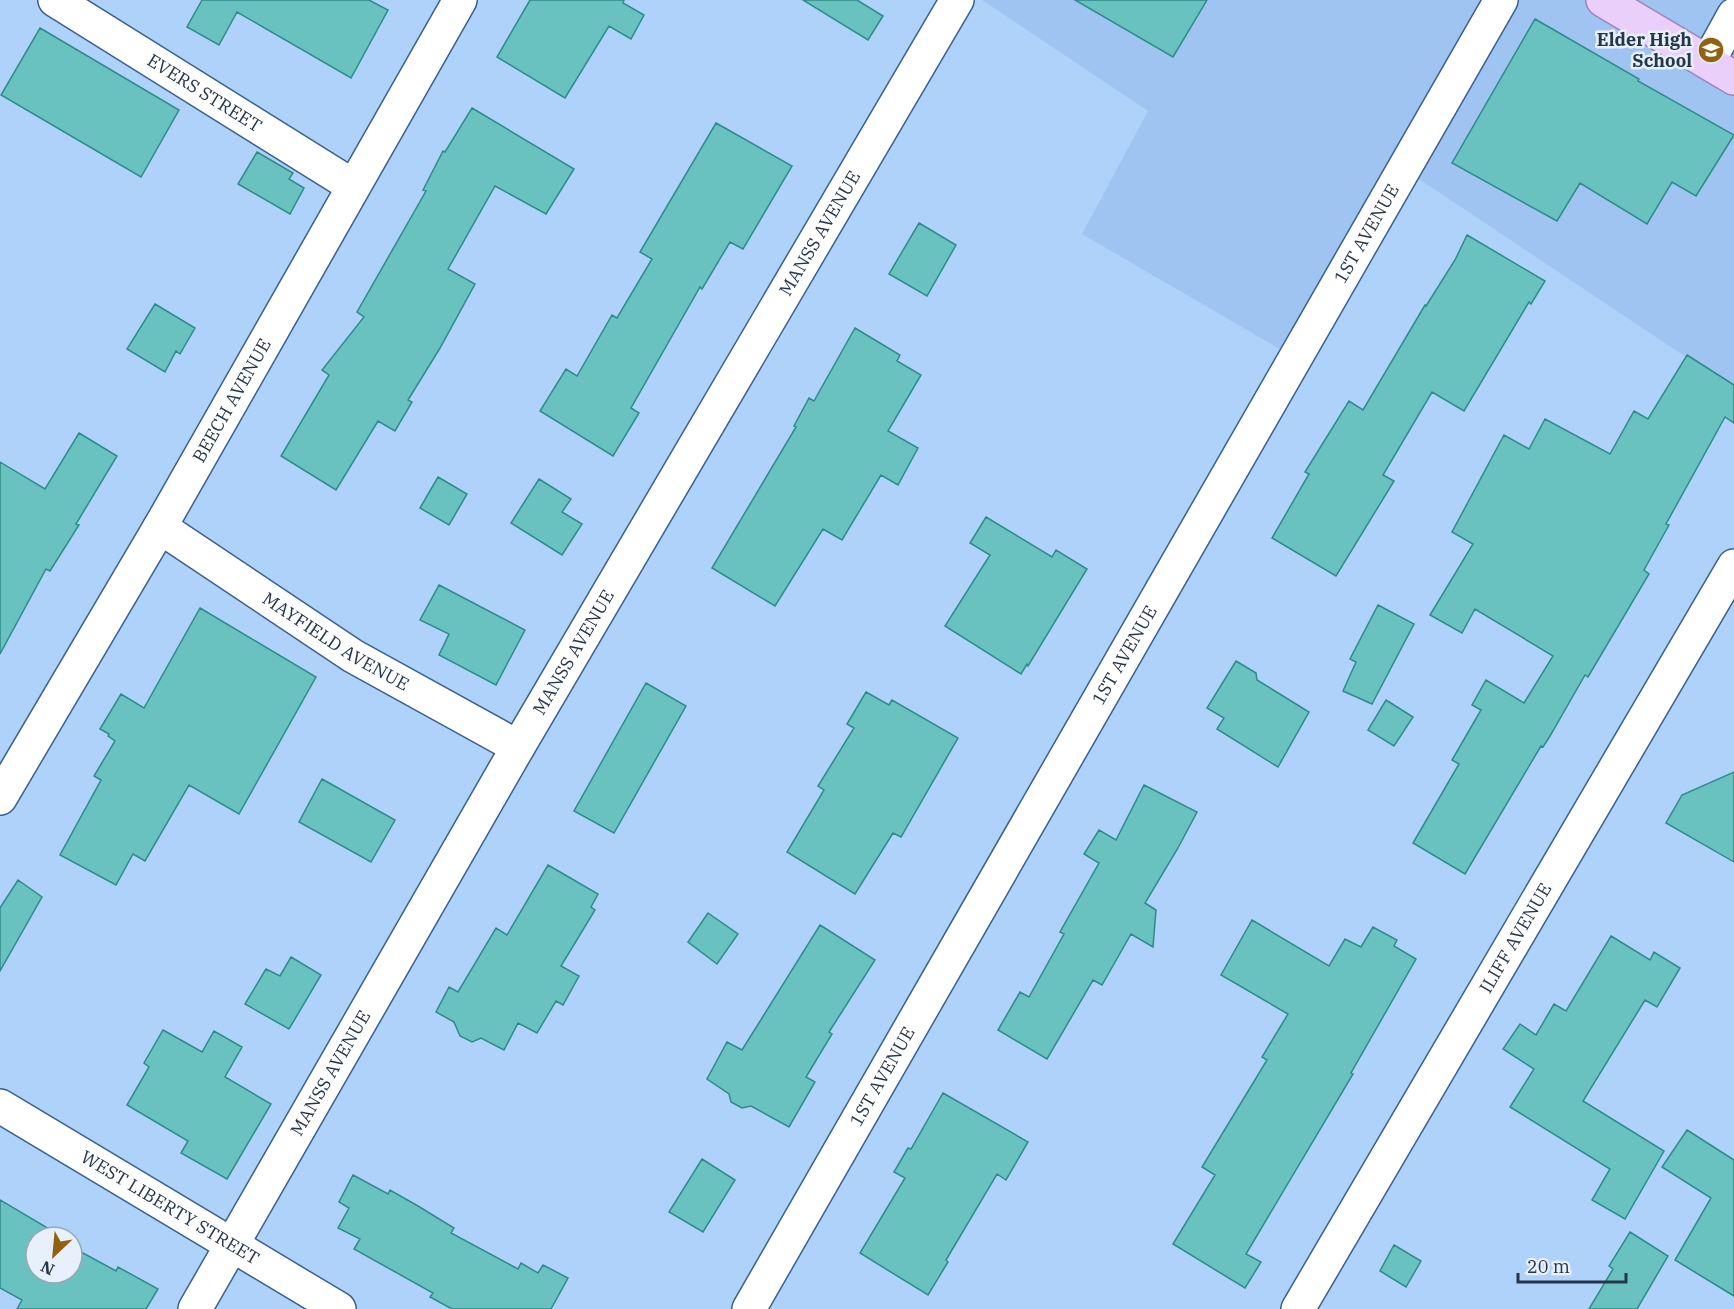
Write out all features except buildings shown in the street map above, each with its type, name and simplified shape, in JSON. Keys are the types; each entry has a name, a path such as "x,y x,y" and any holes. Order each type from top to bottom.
{"main road":[{"path":"1603,0 1721,70"}],"street":[{"name":"EVERS STREET","path":"54,0 353,186"},
{"name":"BEECH AVENUE","path":"0,798 160,527 460,0"},
{"name":"MANSS AVENUE","path":"195,1309 518,747 957,0"},
{"name":"1ST AVENUE","path":"749,1309 1501,0"},
{"path":"1721,70 1734,15"},
{"name":"MAYFIELD AVENUE","path":"160,527 353,656 518,747"},
{"name":"ILIFF AVENUE","path":"1298,1309 1734,566"},
{"name":"WEST LIBERTY STREET","path":"0,1106 339,1309"}],"shaded area":[{"path":"982,0 1734,0 1734,389 1404,169 1295,358 1082,234 1148,111"}],"place":[{"name":"Elder High School","path":"1711,50"}]}
